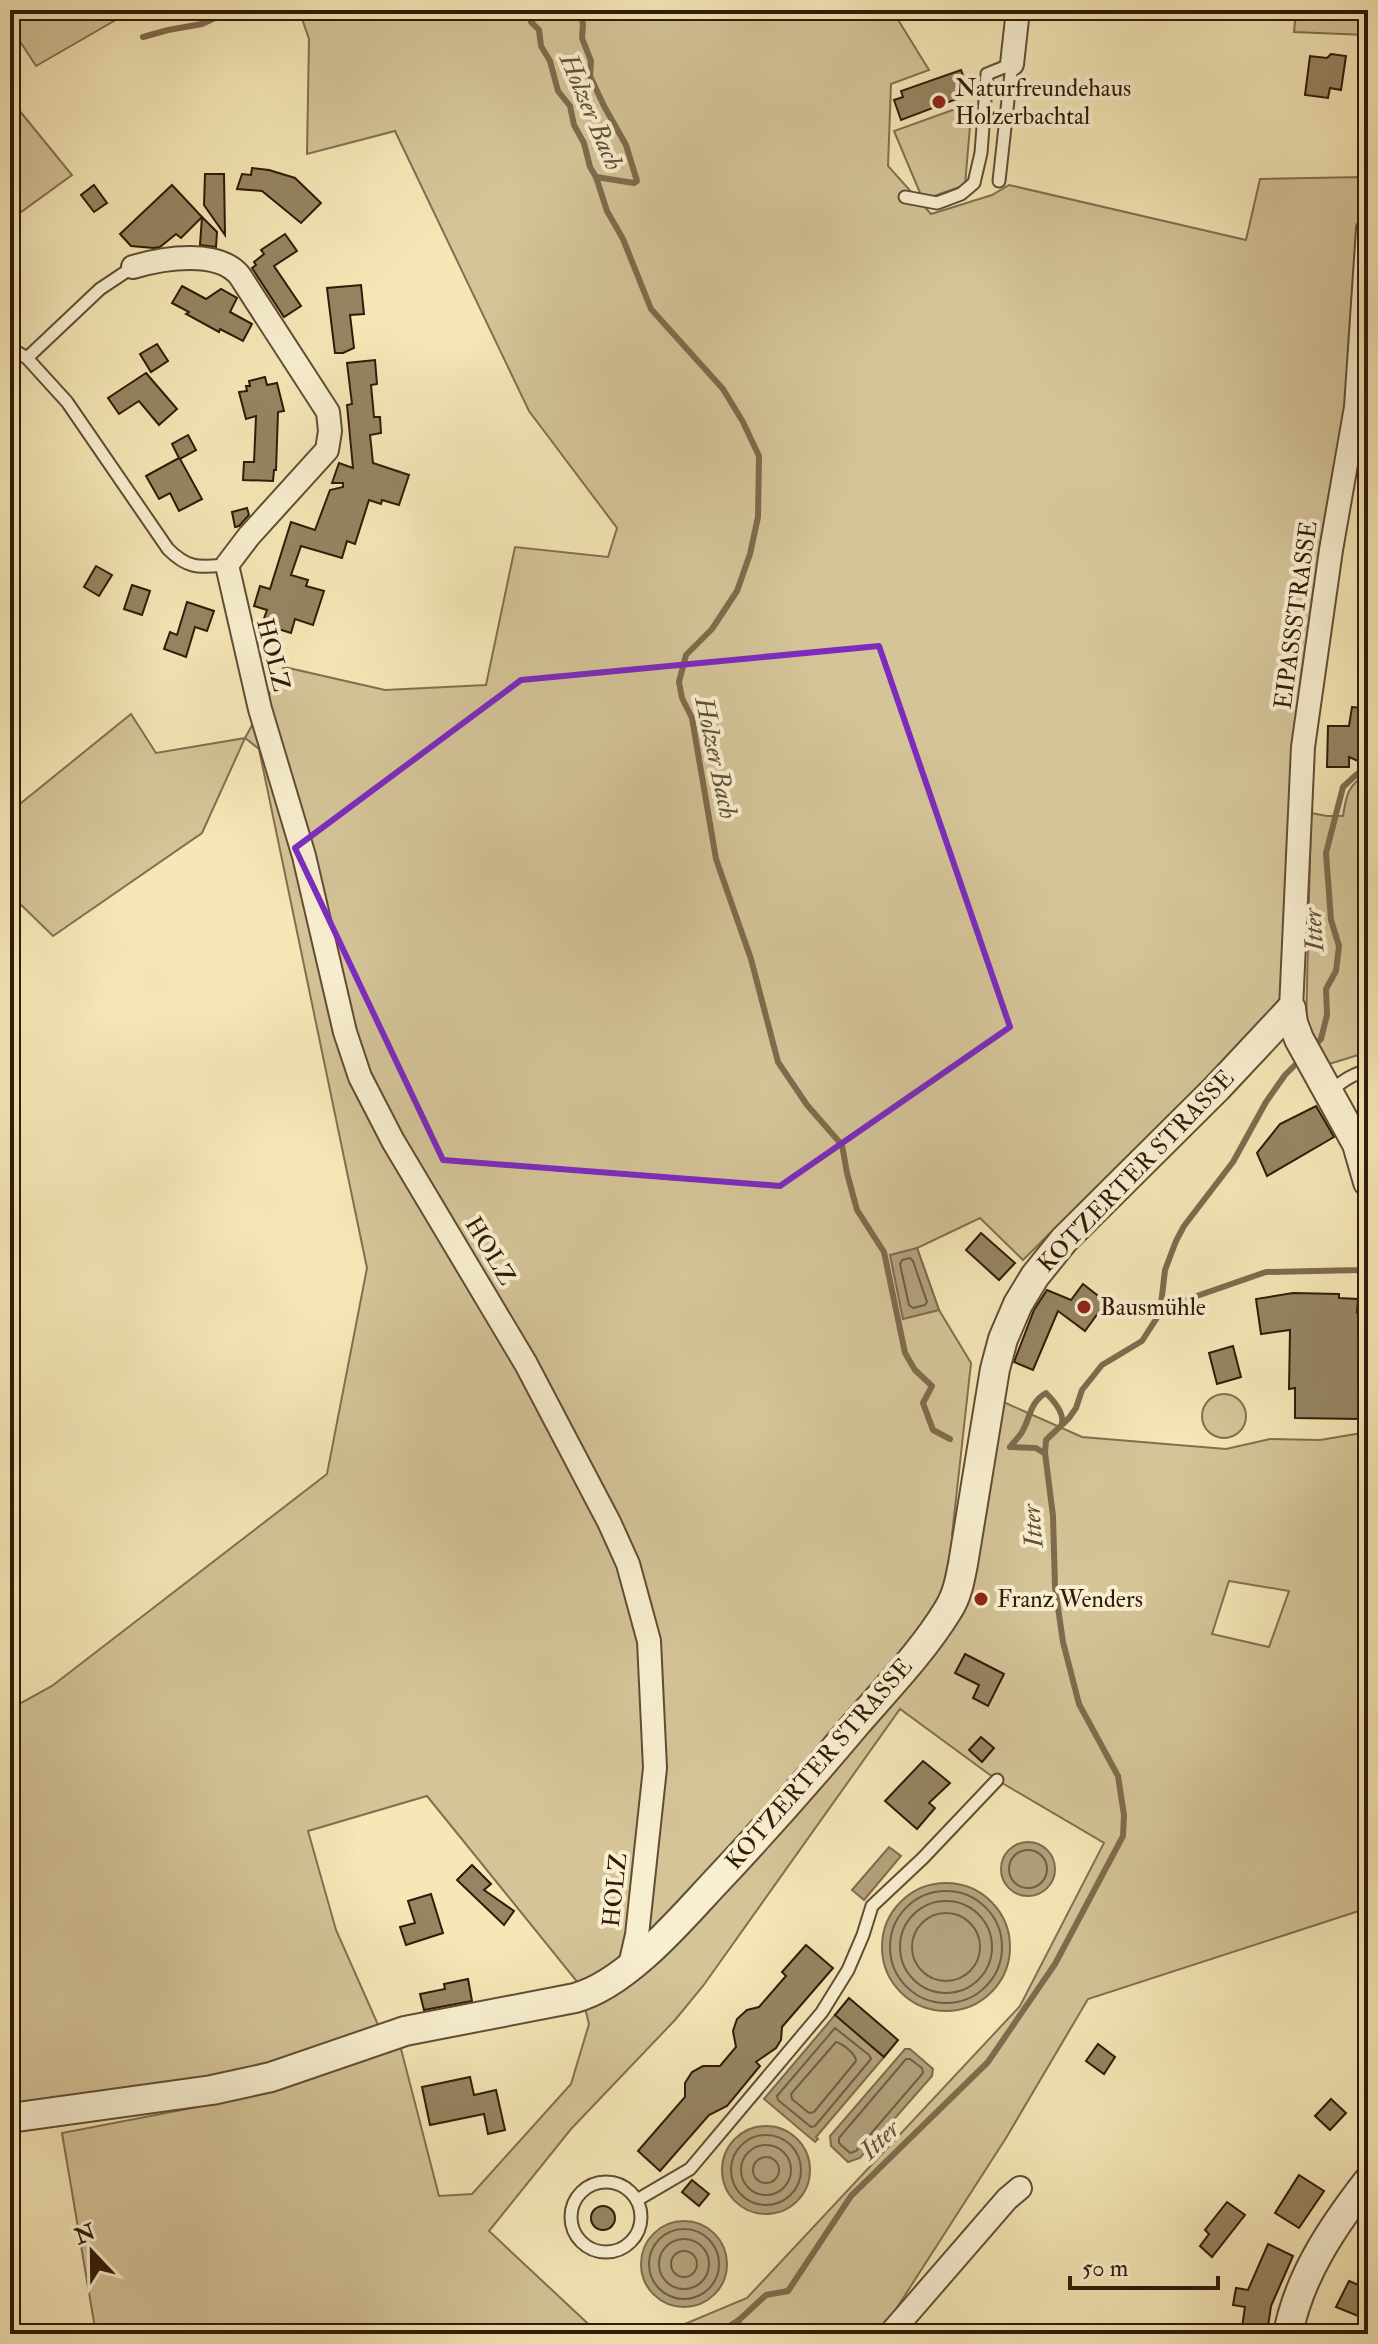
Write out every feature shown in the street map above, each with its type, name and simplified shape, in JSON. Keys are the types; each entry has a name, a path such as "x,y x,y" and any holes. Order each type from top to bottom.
{"street":[{"path":"1012,64 1018,10"},
{"name":"EIPASSSTRASSE","path":"1291,1009 1303,747 1331,550 1356,407 1368,229"},
{"path":"133,267 177,258 230,265 328,412 330,431 327,450 249,536 227,565"},
{"name":"HOLZ","path":"227,565 260,709 304,856 342,1019 360,1077 393,1141 526,1364 609,1522 628,1564 640,1604 649,1641 655,1768 637,1935 630,1965"},
{"path":"1291,1009 1293,1023 1305,1051 1362,1142 1368,1182"},
{"name":"KOTZERTER STRASSE","path":"10,2118 212,2090 271,2077 405,2031 586,1995 605,1985 630,1965 678,1922 749,1847 927,1640 958,1589 995,1369 1003,1339 1018,1304 1035,1276 1064,1240 1217,1088 1291,1009"},
{"path":"1288,2334 1310,2268 1337,2220 1368,2181"},
{"path":"890,2334 1020,2188"}],"lane":[{"path":"905,197 937,203 961,194 974,183 981,153 987,74 1012,64 999,181"},
{"path":"27,358 100,289 133,267"},
{"path":"10,348 27,358 67,402 168,549 177,558 195,567 227,565"},
{"path":"1328,1092 1344,1080 1368,1071"},
{"path":"637,2200 690,2169 822,2012 848,1970 872,1906 923,1858 997,1780"},
{"path":"594,2184 618,2184 637,2200 640,2210 638,2232 623,2248 613,2252 591,2249 575,2234 571,2211 584,2190 594,2184"}],"highlighted area":[{"path":"879,646 1010,1027 780,1186 443,1160 295,848 521,680"}],"shaded area":[{"path":"10,10 133,10 36,66 10,26"},
{"path":"299,10 892,10 929,70 891,84 888,166 931,214 992,195 1009,185 1246,240 1260,179 1362,177 1351,371 1284,1001 1023,1260 980,1218 917,1248 939,1310 971,1363 952,1535 977,1542 999,1400 1082,1437 1226,1449 1270,1439 1320,1440 1368,1432 1368,1908 1088,1999 1006,2138 880,2334 661,2334 747,2298 1020,2006 1104,1843 997,1780 900,1709 703,1986 675,2020 571,2129 489,2231 599,2334 96,2334 62,2133 254,2096 400,2045 439,2196 472,2194 571,2084 589,2024 579,1984 427,1796 308,1831 336,1930 379,2027 284,2060 180,2082 10,2109 10,1709 52,1686 327,1474 367,1268 259,749 245,738 284,667 385,690 486,685 515,547 608,557 617,528 529,411 395,131 307,154 309,39","holes":["1229,1581 1289,1591 1269,1647 1212,1634"]},
{"path":"1296,10 1368,10 1366,35 1294,32"},
{"path":"10,99 72,175 10,220"},
{"path":"972,103 965,185 923,200 894,131"},
{"path":"131,714 156,753 245,738 202,833 53,936 10,894 10,812"},
{"path":"1368,775 1368,1052 1329,1064 1306,1028 1311,813 1343,816 1349,791"},
{"path":"1224,1394 1240,1400 1246,1416 1240,1432 1224,1438 1208,1432 1202,1416 1208,1400"}],"water":[{"path":"917,1248 939,1310 903,1319 890,1255"},
{"path":"1028,1842 1047,1850 1055,1869 1047,1888 1028,1896 1009,1888 1001,1869 1009,1850"},
{"path":"889,1847 901,1856 864,1900 852,1890"},
{"path":"946,1883 970,1888 991,1902 1005,1923 1010,1947 1005,1971 991,1992 970,2006 946,2011 922,2006 901,1992 887,1971 882,1947 887,1923 901,1902 922,1888"},
{"path":"835,2015 884,2057 815,2142 764,2099"},
{"path":"905,2049 910,2049 933,2069 932,2076 860,2158 848,2162 831,2146 830,2136"},
{"path":"766,2126 783,2130 797,2139 806,2153 810,2170 806,2187 797,2201 783,2210 766,2214 749,2210 735,2201 726,2187 722,2170 726,2153 735,2139 749,2130"},
{"path":"676,2221 692,2221 715,2233 724,2247 727,2264 724,2281 715,2295 692,2307 676,2307 660,2300 648,2288 641,2272 641,2256 648,2240 660,2228"}],"building":[{"path":"1331,54 1346,56 1341,90 1330,88 1328,98 1305,95 1310,56 1327,58"},
{"path":"961,70 970,94 901,120 894,100 903,97 901,91"},
{"path":"252,168 295,178 321,203 301,223 262,191 237,189 242,174 251,175"},
{"path":"205,174 224,174 225,235 204,205"},
{"path":"94,185 107,203 94,212 81,195"},
{"path":"172,185 202,217 181,238 176,234 160,247 131,246 120,234"},
{"path":"202,217 217,232 216,247 200,245"},
{"path":"285,234 297,251 274,266 301,306 284,317 252,268 264,254 261,250"},
{"path":"361,285 364,314 350,315 354,348 335,353 327,288"},
{"path":"182,286 206,299 221,289 237,298 230,312 252,324 243,341 220,329 219,332 172,303"},
{"path":"157,344 168,361 151,372 140,354"},
{"path":"375,360 377,384 371,385 374,417 380,417 381,433 370,435 373,463 409,475 399,505 369,500 355,544 347,541 342,558 301,546 291,575 308,580 306,586 324,591 313,625 295,619 291,633 262,624 267,610 254,606 260,586 270,589 291,522 315,530 330,490 343,487 343,483 332,483 339,463 353,468 347,405 352,404 347,363"},
{"path":"146,373 177,409 159,425 139,401 119,414 108,398"},
{"path":"265,377 267,385 277,383 284,411 278,412 276,470 273,481 243,480 244,462 254,462 256,416 246,419 239,392 247,391 249,381"},
{"path":"188,435 196,450 180,459 202,499 179,511 170,493 159,499 146,476 179,458 172,444"},
{"path":"247,508 249,515 235,527 232,512"},
{"path":"96,566 112,575 99,596 84,587"},
{"path":"132,585 150,591 142,615 124,609"},
{"path":"187,602 214,611 207,631 195,627 186,657 164,649 170,632 177,635"},
{"path":"1352,707 1368,709 1368,753 1358,753 1358,761 1349,757 1349,767 1327,767 1328,726 1349,726"},
{"path":"1316,1106 1334,1137 1267,1176 1257,1153 1280,1124"},
{"path":"981,1233 1015,1263 999,1280 966,1250"},
{"path":"1083,1284 1106,1302 1085,1331 1058,1311 1033,1370 1014,1362 1034,1310 1047,1290 1071,1300"},
{"path":"1293,1293 1339,1294 1339,1298 1358,1299 1357,1312 1361,1310 1360,1419 1295,1418 1295,1388 1289,1389 1290,1330 1261,1334 1256,1299"},
{"path":"1233,1346 1241,1377 1217,1384 1209,1353"},
{"path":"965,1654 1004,1674 988,1706 973,1698 979,1685 955,1673"},
{"path":"981,1737 994,1748 982,1762 969,1750"},
{"path":"923,1761 950,1783 929,1803 935,1808 917,1829 885,1801"},
{"path":"472,1865 491,1884 484,1890 514,1911 504,1925 457,1880"},
{"path":"431,1894 443,1933 406,1945 400,1927 415,1923 408,1901"},
{"path":"806,1945 833,1968 782,2027 781,2040 776,2048 756,2062 760,2066 727,2106 709,2115 660,2171 638,2151 685,2097 685,2083 692,2072 703,2066 720,2066 736,2047 733,2031 737,2019 747,2010 759,2007 786,1976 782,1972"},
{"path":"468,1979 472,2001 424,2010 420,1994 445,1989 444,1984"},
{"path":"849,1998 898,2040 884,2057 835,2015"},
{"path":"1098,2044 1115,2057 1104,2074 1086,2061"},
{"path":"470,2077 474,2095 496,2090 505,2130 488,2134 484,2114 430,2125 422,2087"},
{"path":"1331,2099 1346,2113 1330,2130 1315,2116"},
{"path":"1299,2175 1324,2191 1299,2228 1275,2213"},
{"path":"692,2180 709,2194 699,2206 682,2192"},
{"path":"1227,2202 1245,2215 1212,2257 1200,2246 1209,2234 1205,2230"},
{"path":"603,2206 612,2209 615,2218 612,2227 603,2230 594,2227 591,2218 594,2209"},
{"path":"1268,2244 1293,2256 1271,2306 1267,2334 1241,2334 1245,2307 1233,2305 1236,2288 1248,2290"},
{"path":"1349,2281 1368,2289 1368,2320 1336,2307"}],"waterway":[{"path":"143,37 202,24 232,10"},
{"path":"237,10 262,14 289,10"},
{"name":"Holzer Bach","path":"541,10 531,22 539,30 541,46 550,61 558,91 570,106 574,125 584,143 607,211 623,239 651,309 723,389 759,456 758,517 750,554 737,591 712,629 686,655 679,682 682,698 692,718 716,859 751,959 778,1062 807,1105 842,1145 857,1210 884,1252 905,1353 915,1370 932,1386 923,1403 933,1430 950,1439"},
{"path":"580,10 582,38 591,61 590,76 626,145 637,181 596,177"},
{"name":"Itter","path":"1314,1046 1321,1039 1327,1015 1326,989 1336,971 1339,946 1331,920 1326,853 1343,787 1357,774 1368,770"},
{"name":"Itter","path":"736,2334 739,2320 766,2295 788,2291 851,2196 988,2062 1055,1964 1123,1836 1124,1815 1118,1776 1079,1704 1063,1642 1055,1587 1046,1440 1069,1418 1082,1390 1102,1365 1142,1341 1160,1313 1165,1270 1184,1226 1233,1162 1266,1102 1300,1060"},
{"path":"1160,1312 1266,1272 1368,1268"},
{"path":"1010,1447 1022,1432 1036,1401 1046,1393 1060,1411 1062,1423"},
{"name":"Holzer Bach","path":"1010,1447 1036,1448 1044,1453"},
{"path":"716,2334 739,2320"}],"place":[{"name":"Naturfreundehaus Holzerbachtal","path":"939,102"},
{"name":"Bausmühle","path":"1084,1307"},
{"name":"Franz Wenders","path":"981,1599"}]}
